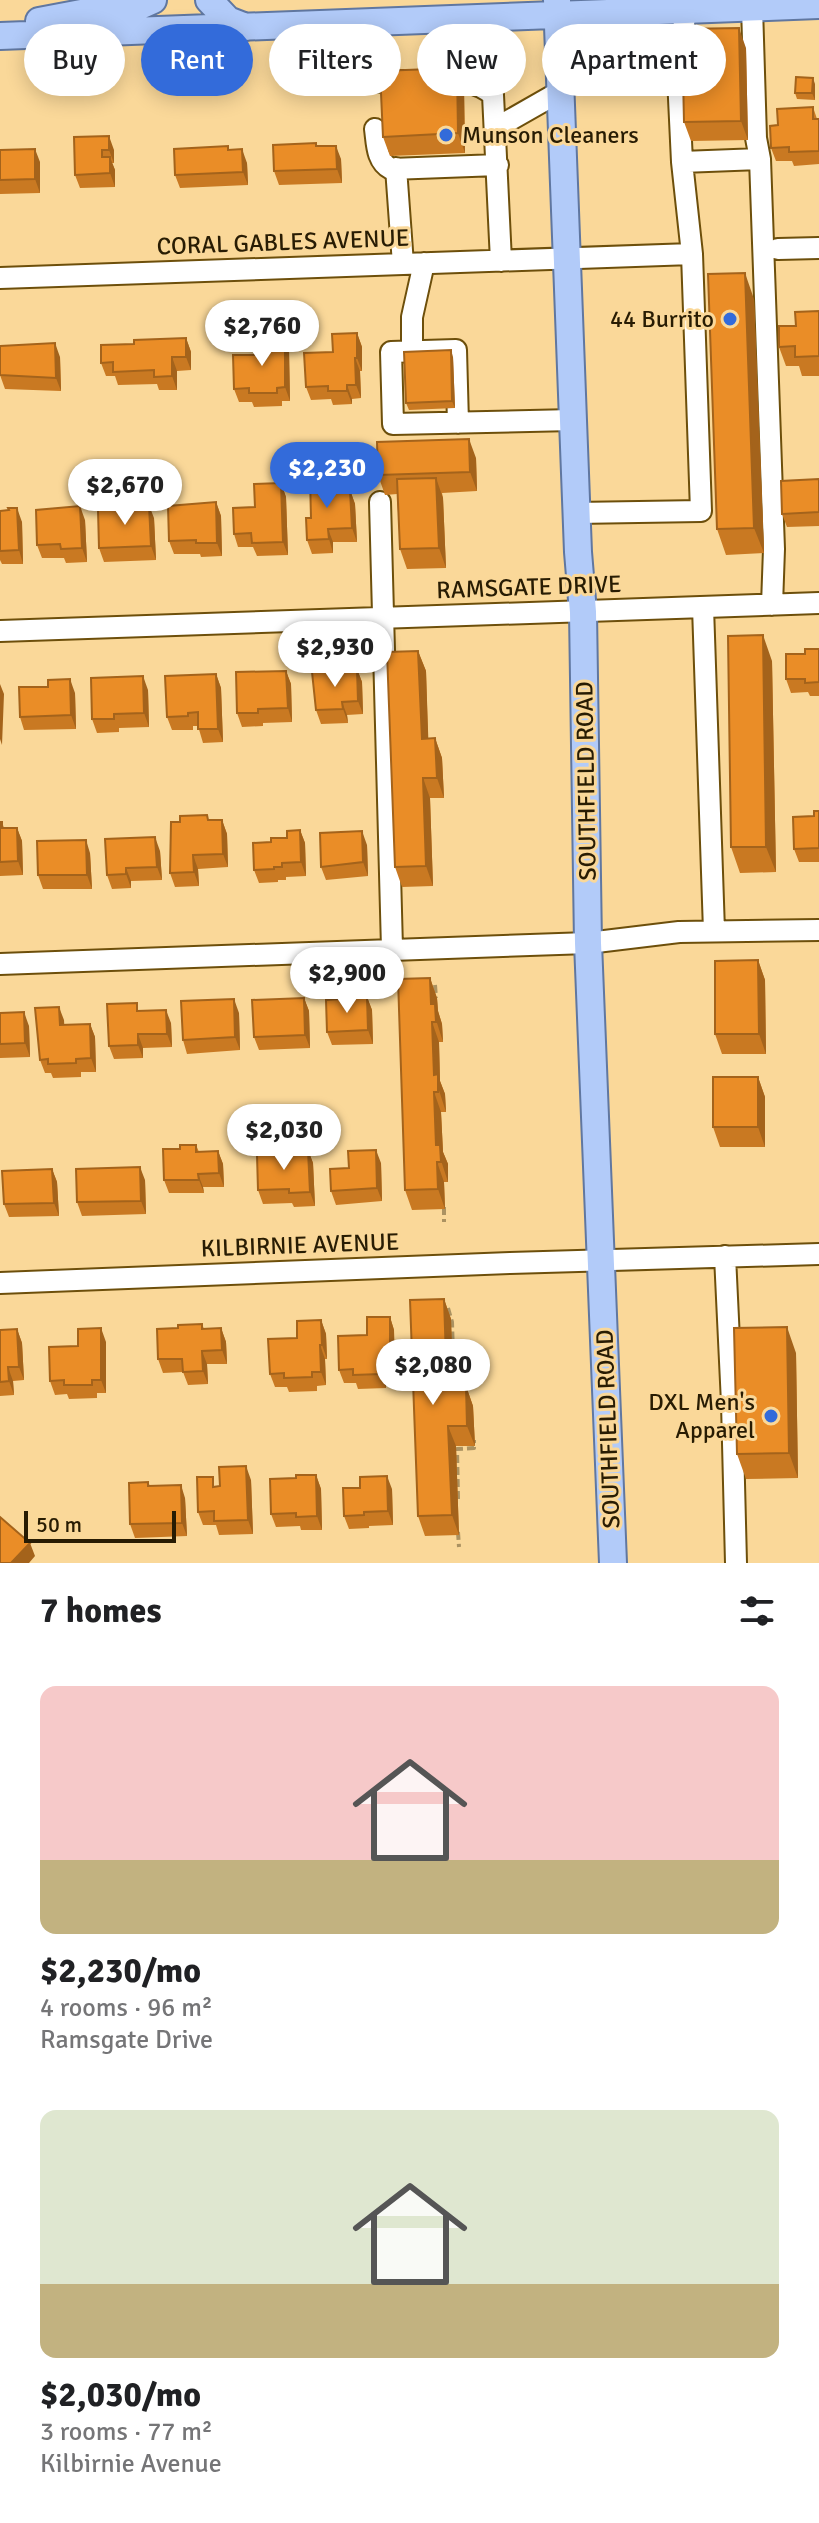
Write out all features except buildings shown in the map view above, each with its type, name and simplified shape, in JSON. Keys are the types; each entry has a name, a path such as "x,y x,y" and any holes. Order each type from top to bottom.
{"main road":[{"path":"0,27 92,11 135,8 153,0"},
{"path":"209,0 221,15 235,24"},
{"path":"253,27 558,8 819,5"},
{"path":"0,36 141,31"},
{"name":"SOUTHFIELD ROAD","path":"561,96 576,513 583,612 588,943 613,1563"}],"street":[{"path":"576,513 701,511 692,254 682,162 677,56 669,7"},
{"path":"752,7 774,549 772,605"},
{"path":"366,22 369,82 468,81 493,95 501,261"},
{"path":"496,128 552,96"},
{"path":"375,129 379,158 385,166 498,165"},
{"path":"682,162 760,159"},
{"path":"396,168 403,264"},
{"path":"778,249 819,248"},
{"name":"CORAL GABLES AVENUE","path":"0,278 692,254"},
{"path":"422,353 412,317 424,263"},
{"path":"458,423 456,350 391,352 393,424 428,417 458,423 573,420"},
{"path":"380,502 392,948"},
{"name":"RAMSGATE DRIVE","path":"0,631 819,603"},
{"path":"703,607 714,931"},
{"path":"0,964 588,943 679,932 819,930"},
{"name":"KILBIRNIE AVENUE","path":"0,1283 819,1254"},
{"path":"725,1256 736,1563"}],"path":[{"path":"435,985 436,1000"},
{"path":"444,1206 444,1222"},
{"path":"448,1308 452,1322 454,1392"},
{"path":"458,1505 457,1449 474,1448 473,1434"},
{"path":"458,1519 459,1547"}],"place":[{"name":"Munson Cleaners","path":"446,135"},
{"name":"44 Burrito","path":"730,319"},
{"name":"DXL Men's Apparel","path":"771,1416"}]}
